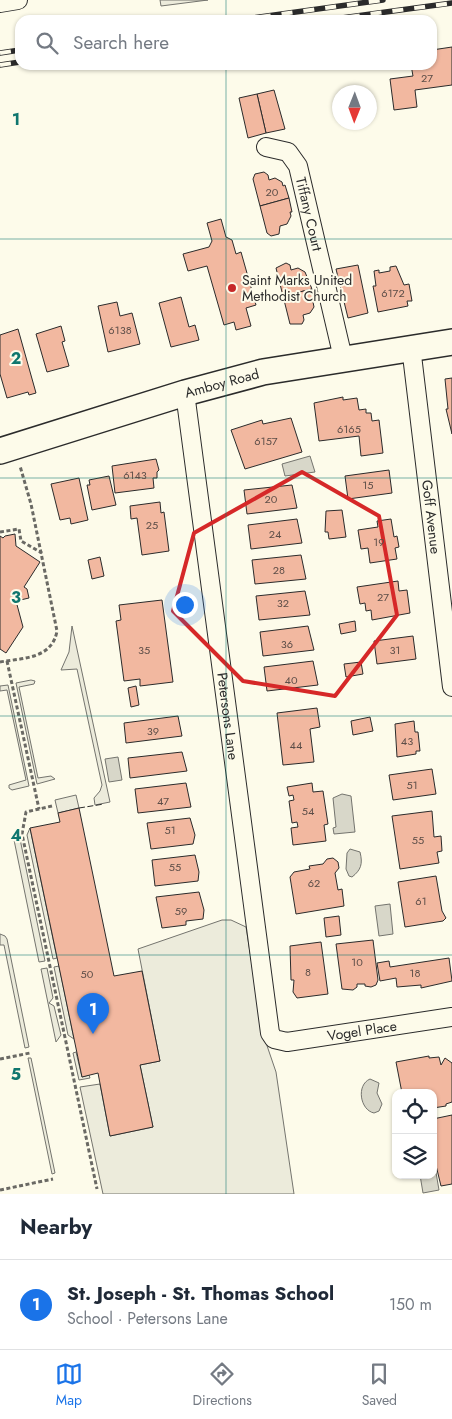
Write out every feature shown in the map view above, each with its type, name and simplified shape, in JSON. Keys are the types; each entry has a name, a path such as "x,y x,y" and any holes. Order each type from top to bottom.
{"main road":[{"name":"Amboy Road","path":"9,457 186,393 263,372 452,342"}],"street":[{"path":"0,3 18,0"},
{"name":"Tiffany Court","path":"266,147 288,152 298,166 343,358"},
{"name":"Goff Avenue","path":"411,347 452,687"},
{"name":"Petersons Lane","path":"186,393 268,1027 274,1039"},
{"name":"Vogel Place","path":"274,1039 287,1042 452,1017"}],"path":[{"path":"0,662 41,654 47,651 56,638 57,624 24,476 9,457"},
{"path":"0,532 19,529 21,541 42,554"},
{"path":"7,661 38,808"},
{"path":"52,806 38,808 24,814 22,834 97,1189"},
{"path":"0,1059 30,1053"},
{"path":"0,1190 53,1179"}],"highlighted area":[{"path":"302,472 379,516 397,615 335,696 243,681 173,611 194,533"}],"shaded area":[{"path":"160,0 208,0 161,6"},
{"path":"310,456 315,472 285,476 282,464"},
{"path":"72,626 110,802 95,805 94,798 102,785 77,669 61,670 69,652"},
{"path":"35,681 34,684 19,687 38,778 51,776 55,779 37,784 16,683"},
{"path":"8,685 29,786 12,790 9,788 9,785 26,780 7,690 0,691 0,686"},
{"path":"118,757 122,780 109,782 105,759"},
{"path":"342,794 351,796 355,832 334,834 333,828 336,827 333,798"},
{"path":"76,795 79,808 58,813 55,800"},
{"path":"30,828 57,958 53,959 27,835"},
{"path":"19,834 45,961 39,962 13,835"},
{"path":"350,849 360,852 361,860 359,869 352,877 349,876 346,869 347,853"},
{"path":"390,904 393,934 379,936 375,906"},
{"path":"222,920 231,920 246,927 263,1034 276,1072 294,1194 103,1194 80,1087 100,1084 110,1136 153,1127 140,1065 160,1061 138,949"},
{"path":"0,934 7,939 29,1047 25,1048 4,945 0,945"},
{"path":"59,966 74,1039 68,1035 54,967"},
{"path":"47,968 53,998 49,1003 54,1006 61,1035 56,1042 41,969"},
{"path":"76,1052 82,1077 89,1075 90,1078 79,1080 73,1053"},
{"path":"28,1058 31,1058 55,1173 52,1174"},
{"path":"370,1079 379,1083 377,1093 382,1104 379,1111 374,1113 369,1111 363,1103 361,1092 363,1086"},
{"path":"437,1178 439,1190 423,1193 421,1179"}],"building":[{"path":"452,47 452,85 415,90 417,107 394,110 390,79 413,76 412,70 437,70 437,49"},
{"path":"274,90 285,129 266,133 257,94"},
{"path":"257,94 266,133 248,138 239,98"},
{"path":"264,172 268,175 269,180 275,178 282,182 283,186 285,185 289,198 260,206 253,179 255,174"},
{"path":"289,198 291,216 287,224 280,226 279,234 271,236 267,233 260,206"},
{"name":"Saint Marks United Methodist Church","path":"221,219 226,237 232,240 236,254 241,252 256,305 246,308 251,326 236,330 234,322 224,325 207,266 188,271 183,254 209,247 212,241 207,223"},
{"path":"286,263 290,265 291,270 298,268 305,272 312,289 283,296 276,268"},
{"path":"358,265 368,313 348,318 336,269"},
{"path":"396,266 404,285 409,284 412,301 407,301 408,306 378,312 373,286 376,286 374,271 379,270 379,273 390,271 390,267"},
{"path":"312,289 315,302 313,302 314,307 310,313 303,315 304,320 302,324 290,324 283,296"},
{"path":"181,297 189,327 195,325 199,340 171,347 159,303"},
{"path":"117,302 120,316 132,313 140,344 108,352 98,306"},
{"path":"61,326 65,341 62,342 69,366 47,372 36,334"},
{"path":"18,329 36,393 29,395 28,392 7,398 0,374 0,335"},
{"path":"452,378 452,434 446,409 448,409 445,379"},
{"path":"343,397 343,400 357,398 359,410 366,409 366,413 371,413 372,421 379,420 383,453 361,456 359,436 319,441 314,403"},
{"path":"291,418 302,452 245,469 231,430 262,420 263,424"},
{"path":"156,459 159,470 157,478 153,478 154,488 115,493 112,466"},
{"path":"389,470 392,493 348,499 345,476"},
{"path":"109,476 116,505 92,510 87,485 90,485 89,480"},
{"path":"79,478 88,520 71,524 70,518 60,520 51,484"},
{"path":"292,485 297,508 247,514 244,490"},
{"path":"160,502 161,513 164,512 169,551 142,555 137,518 131,519 130,506"},
{"path":"342,510 346,537 329,539 328,532 325,532 326,511"},
{"path":"297,519 302,543 251,549 248,525"},
{"path":"391,519 394,537 397,536 399,547 395,548 397,559 370,563 368,548 361,549 358,530 378,527 377,521"},
{"path":"15,534 16,546 40,562 24,587 27,589 29,598 16,601 23,627 6,653 0,649 0,536 3,538"},
{"path":"301,555 306,579 255,584 252,560"},
{"path":"100,557 104,576 92,579 88,560"},
{"path":"398,581 399,591 407,590 410,613 372,620 371,610 366,611 365,603 360,604 357,587"},
{"path":"305,591 310,615 259,620 256,596"},
{"path":"162,600 173,682 140,686 140,679 124,681 116,621 121,620 119,605"},
{"path":"355,621 356,631 341,634 339,624"},
{"path":"308,626 314,650 263,656 260,632"},
{"path":"413,636 416,659 377,664 374,641"},
{"path":"313,661 318,685 267,691 264,667"},
{"path":"361,662 363,674 346,677 344,664"},
{"path":"136,686 139,705 131,707 128,688"},
{"path":"317,708 320,727 310,729 314,762 283,765 277,713"},
{"path":"178,716 182,736 126,743 124,723"},
{"path":"370,717 373,731 353,735 351,721"},
{"path":"414,721 415,732 418,732 420,751 416,751 416,754 397,757 395,724"},
{"path":"182,752 187,771 130,778 128,758"},
{"path":"432,769 436,794 393,800 389,775"},
{"path":"186,783 191,807 138,813 135,789"},
{"path":"312,783 313,792 323,791 328,824 324,825 326,841 293,845 291,828 298,827 297,822 292,823 289,801 294,800 293,795 289,796 287,787"},
{"path":"79,808 114,976 142,971 160,1061 140,1065 153,1127 110,1136 98,1073 82,1077 30,828 60,822 58,813"},
{"path":"432,811 434,837 441,836 442,851 437,852 439,863 400,869 392,816"},
{"path":"190,818 195,835 193,844 151,849 147,823"},
{"path":"195,855 199,872 198,881 155,886 152,860"},
{"path":"333,858 338,862 339,868 335,873 338,890 342,889 344,906 296,914 290,877 294,872 310,869 309,866 323,864 327,859"},
{"path":"436,876 442,911 446,918 443,921 405,927 398,882"},
{"path":"199,892 204,910 203,919 186,921 186,925 162,928 156,897"},
{"path":"339,916 341,935 326,937 324,918"},
{"path":"373,940 378,980 376,985 371,987 365,986 365,984 357,984 357,987 353,990 342,989 336,944"},
{"path":"321,942 328,994 297,998 293,992 294,980 291,980 290,946"},
{"path":"449,958 452,981 421,988 421,985 397,987 396,978 380,981 377,963 389,961 390,967"},
{"path":"429,1056 429,1058 439,1057 441,1065 445,1058 452,1063 452,1102 446,1104 446,1106 437,1107 437,1089 401,1089 396,1062"},
{"path":"452,1115 452,1184 441,1186 437,1170 437,1118"}],"railway":[{"path":"274,15 383,0"},
{"path":"364,15 452,3"},
{"path":"0,53 15,51"},
{"path":"0,65 15,63"}],"fence":[{"path":"79,808 104,804"}],"place":[{"name":"Saint Marks United Methodist Church","path":"232,288"},
{"name":"St. Joseph - St. Thomas School","path":"93,1034"}]}
